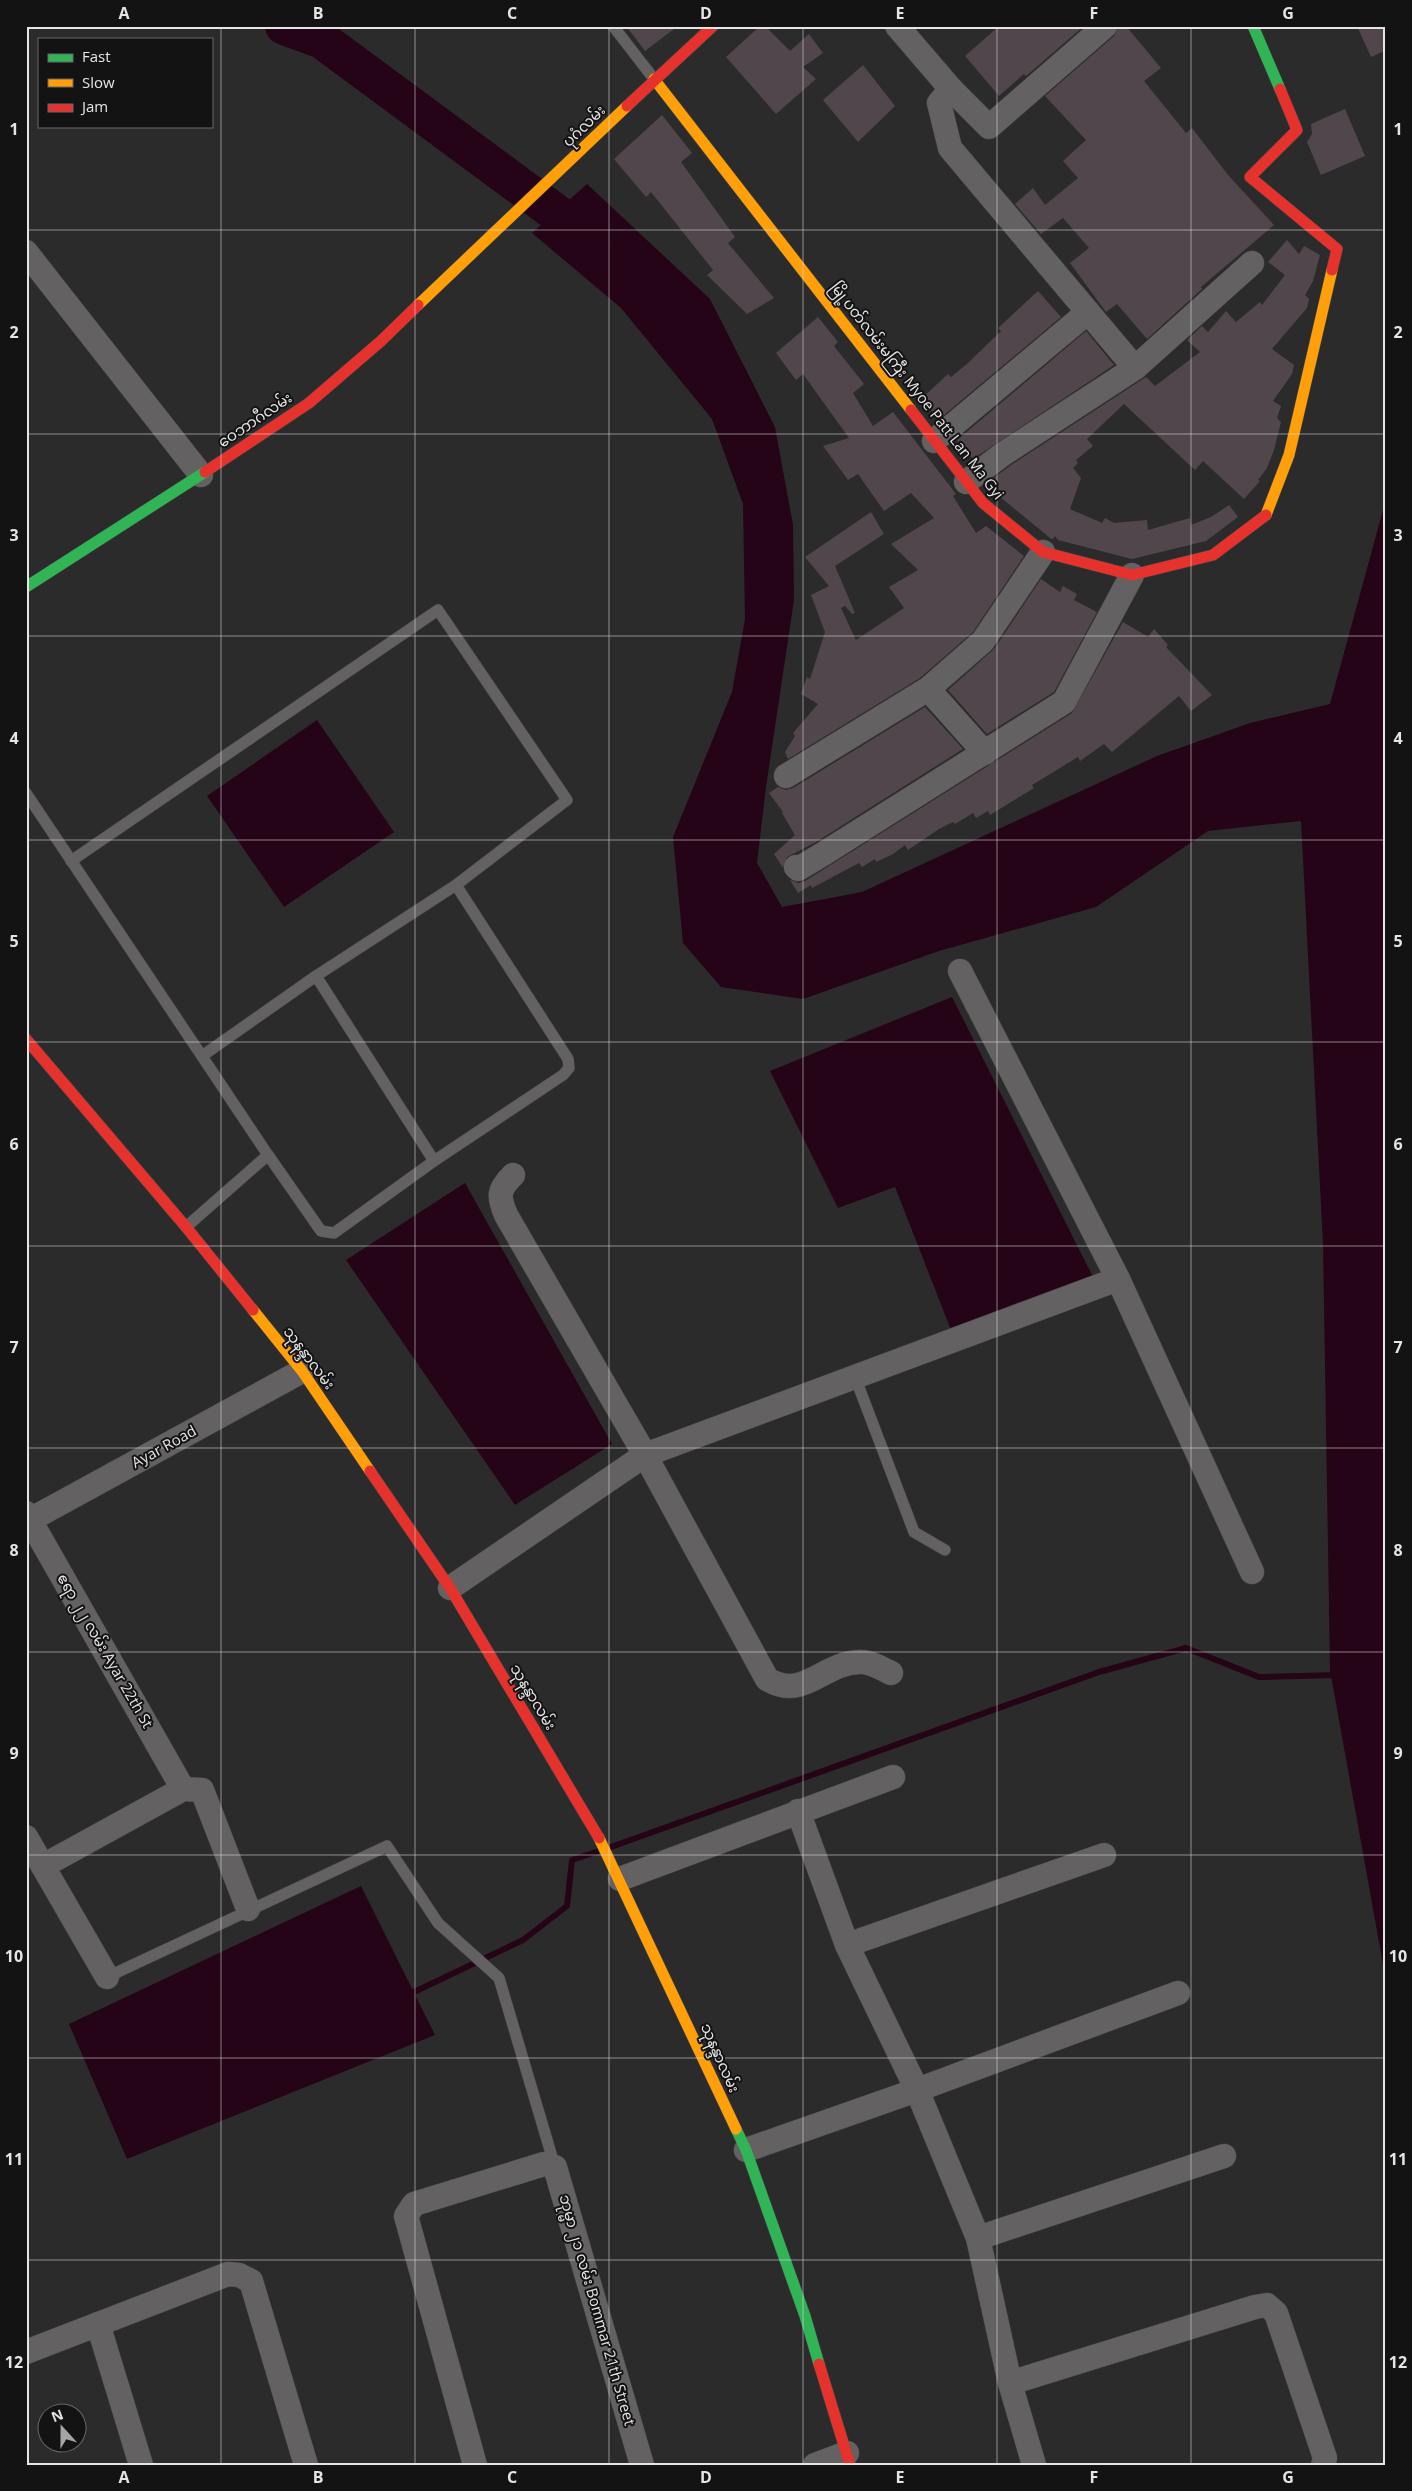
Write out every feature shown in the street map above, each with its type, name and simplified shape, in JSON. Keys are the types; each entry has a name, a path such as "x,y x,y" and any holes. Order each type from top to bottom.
{"main road":[{"name":"ပုဂံလမ်း","path":"476,247 713,26"},
{"name":"မြို့ပတ်လမ်းမကြီး Myoe Patt Lan Ma Gyi","path":"654,79 983,503 1043,552 1132,575 1213,555 1265,517 1289,455 1336,249 1250,177 1297,130 1253,26"},
{"name":"ဝေဘာဂီလမ်း","path":"26,587 201,475 309,402 381,341 476,247"},
{"name":"သုနန္ဒာလမ်း","path":"26,1038 186,1227 302,1371 450,1588 597,1834 620,1879 746,2150 805,2316 848,2459"}],"street":[{"path":"897,26 951,89 989,128 1105,26"},
{"path":"951,89 939,103 950,148 1135,368"},
{"path":"26,252 201,475"},
{"path":"966,482 1003,454 1135,368 1252,263"},
{"path":"934,441 1088,312"},
{"path":"786,776 928,689 983,641 1043,552"},
{"path":"796,867 798,869 823,854 1064,702 1132,575"},
{"path":"928,689 985,753"},
{"path":"960,971 1118,1279 1252,1572"},
{"path":"513,1175 502,1186 500,1200 506,1215 646,1455 767,1680 778,1686 796,1688 841,1664 864,1662 891,1673"},
{"path":"450,1588 646,1455 1118,1279"},
{"name":"Ayar Road","path":"28,1518 302,1371"},
{"name":"ဧရာ ၂၂ လမ်း Ayar 22th St","path":"28,1518 183,1789"},
{"path":"620,1879 798,1811 894,1777"},
{"path":"43,1866 183,1789 202,1790 248,1909"},
{"path":"798,1811 847,1945 917,2090 978,2238 1010,2383 1034,2465"},
{"path":"26,1837 107,1977"},
{"path":"847,1945 1104,1856"},
{"path":"746,2150 917,2090 1178,1993"},
{"path":"978,2238 1224,2156"},
{"path":"475,2465 406,2216 414,2204 550,2166"},
{"name":"ဘုမ္မာ ၂၁ လမ်း Bommar 21th Street","path":"550,2166 642,2465"},
{"path":"26,2352 228,2274 239,2275 250,2281 306,2465"},
{"path":"1010,2383 1255,2307 1267,2306 1276,2313 1324,2458 1323,2465"},
{"path":"98,2324 140,2465"},
{"path":"815,2465 848,2459"}],"lane":[{"name":"မြို့ပတ်လမ်းမကြီး Myoe Patt Lan Ma Gyi","path":"613,26 654,79"},
{"path":"71,861 438,610 568,800 456,884 316,976 202,1056"},
{"path":"26,793 268,1155 321,1231 334,1233 434,1161 563,1075 569,1068 568,1059 456,884"},
{"path":"316,976 434,1161"},
{"path":"186,1227 268,1155"},
{"path":"856,1377 914,1532 945,1550"},
{"path":"107,1977 248,1909 387,1846 438,1923 499,1978 550,2166"}],"shaded area":[{"path":"587,184 710,299 775,427 793,525 794,600 766,787 757,863 782,907 862,892 1157,756 1250,723 1330,704 1386,499 1386,1981 1330,1670 1323,1244 1301,821 1208,831 1096,907 939,951 803,999 721,987 683,943 673,837 732,692 745,619 743,504 712,419 621,308 532,233"},
{"path":"317,720 394,832 284,907 207,796"},
{"path":"952,997 1093,1277 951,1330 895,1187 838,1208 770,1071"},
{"path":"465,1183 612,1444 515,1505 346,1260"},
{"path":"361,1886 435,2035 127,2159 69,2024"}],"building":[{"path":"626,26 678,26 645,51"},
{"path":"760,26 765,26 790,51 809,34 823,53 803,67 816,79 776,114 726,57"},
{"path":"999,26 1084,26 1026,76 1024,74 999,96 965,56"},
{"path":"1118,26 1126,26 1161,68 1144,81 1186,133 1192,128 1228,175 1274,225 1201,287 1202,289 1147,339 1117,304 1106,312 1070,263 1089,248 1063,218 1041,234 1015,204 1033,188 1045,205 1078,178 1063,161 1086,140 1045,96 1114,36"},
{"path":"1357,26 1386,26 1386,50 1371,57"},
{"path":"863,65 895,106 858,142 823,100"},
{"path":"1345,109 1365,156 1321,175 1307,142 1312,134 1311,124"},
{"path":"662,115 692,153 681,162 735,237 728,243 774,298 747,314 707,275 713,270 651,192 646,197 614,159"},
{"path":"1287,240 1299,254 1304,246 1320,255 1313,281 1305,295 1309,299 1307,308 1272,349 1294,365 1292,374 1273,401 1281,406 1277,418 1281,422 1274,450 1267,468 1258,480 1260,481 1244,499 1203,461 1195,470 1124,404 1087,439 1093,446 1076,460 1078,463 1073,468 1081,478 1070,509 1102,523 1105,518 1114,523 1147,520 1148,530 1190,518 1191,525 1211,517 1229,505 1238,517 1206,541 1132,559 1058,540 1055,536 1053,539 1050,538 994,492 987,483 1011,465 1146,377 1155,386 1200,352 1187,340 1202,326 1208,332 1226,311 1236,322 1260,302 1262,305 1285,275 1268,262"},
{"path":"1038,291 1061,317 938,420 922,398 948,374 951,377 968,363 1001,331 998,328"},
{"path":"818,317 838,342 834,346 864,384 853,393 873,426 893,412 956,494 953,496 976,533 986,526 1024,556 973,632 920,678 788,759 785,752 795,736 793,733 818,704 801,694 807,677 810,679 825,632 811,595 829,586 805,557 871,512 884,534 835,566 855,613 852,614 845,606 841,608 856,640 904,608 889,587 918,570 891,544 934,518 911,493 884,511 858,474 848,480 823,446 849,438 803,374 796,380 776,353"},
{"path":"1086,331 1114,365 973,459 957,440"},
{"path":"1041,579 1060,592 1063,586 1077,594 1074,600 1097,612 1054,692 987,734 948,690 994,649"},
{"path":"1123,622 1148,637 1154,629 1168,645 1166,647 1212,695 1191,711 1179,696 1112,752 1104,744 1080,761 1078,757 1032,785 1034,788 990,815 988,811 976,818 973,813 955,824 953,822 939,829 908,850 905,845 893,854 876,862 875,859 862,867 859,863 812,888 811,885 798,893 790,880 799,883 805,881 1072,713"},
{"path":"925,707 963,749 816,842 787,857 783,868 774,854 795,835 783,812 769,793 778,787 786,790 793,788"}],"waterway":[{"path":"284,26 322,40 575,227 595,246"},
{"path":"611,1847 1099,1672 1186,1648 1259,1677 1337,1675"},
{"path":"414,1992 523,1940 567,1906 572,1860 599,1851"}],"traffic: fast":[{"path":"1253,26 1280,89"},
{"path":"26,587 205,472"},
{"path":"736,2129 746,2150 805,2316 819,2364"}],"traffic: slow":[{"path":"654,79 911,410"},
{"path":"418,305 627,106"},
{"path":"1266,515 1289,455 1332,270"},
{"path":"253,1310 302,1371 370,1471"},
{"path":"599,1838 736,2129"}],"traffic: jam":[{"path":"627,106 713,26"},
{"path":"1280,89 1297,130 1250,177 1337,249 1332,270"},
{"path":"205,472 309,403 381,341 418,305"},
{"path":"911,410 983,503 1043,552 1132,575 1213,555 1266,515"},
{"path":"26,1039 186,1227 253,1310"},
{"path":"370,1471 450,1588 599,1838"},
{"path":"819,2364 850,2465"}]}
